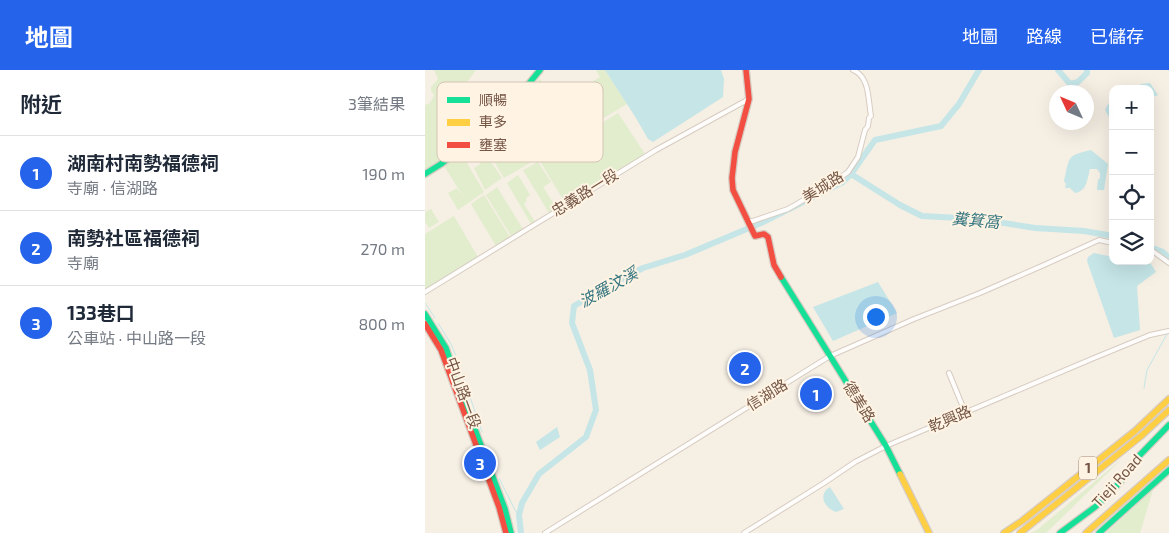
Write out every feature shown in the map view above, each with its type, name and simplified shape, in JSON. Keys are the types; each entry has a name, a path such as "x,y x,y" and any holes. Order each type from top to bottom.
{"main road":[{"path":"530,82 540,70"},
{"path":"747,70 749,99 735,152 732,178 733,190 748,223"},
{"path":"425,174 444,162"},
{"name":"德美路","path":"748,223 755,236 764,234 768,237 774,265 886,446 929,533"},
{"name":"中山路一段","path":"425,314 446,348 505,509 511,533"},
{"name":"中山路一段","path":"425,324 441,350 499,507 506,533"},
{"name":"1","path":"1004,533 1022,521 1135,431 1169,398"},
{"name":"1","path":"1019,533 1141,436 1169,410"},
{"name":"Tieji Road","path":"1060,533 1107,496 1122,480 1138,457 1169,425"},
{"path":"1086,533 1169,460"},
{"path":"1099,533 1169,470"}],"street":[{"name":"美城路","path":"748,223 788,209 831,184 851,167 858,157 871,116 865,79 857,71 853,70"},
{"name":"忠義路一段","path":"425,292 656,150 749,99"},
{"name":"信湖路","path":"545,533 830,356 914,319 980,293 1099,240 1109,242"},
{"path":"1154,252 1169,262"},
{"name":"乾興路","path":"744,533 824,484 855,462 886,446 1150,335 1169,330"},
{"path":"949,374 965,412"}],"green space":[{"path":"434,70 476,70 467,82 437,82 437,162 439,162 425,172 425,105 430,103 434,95 431,87 438,79"},
{"path":"596,70 605,70 627,104 603,118 603,82 592,82 600,77"},
{"path":"618,113 645,154 565,203 541,162 603,162 603,122"},
{"path":"449,162 466,162 484,192 458,210 448,193 457,188 465,199 444,166"},
{"path":"480,162 491,162 502,178 485,190 474,168 480,164"},
{"path":"494,162 530,163 504,178"},
{"path":"538,162 551,182 543,187 557,209 549,213 523,170"},
{"path":"518,175 530,195 526,198 527,200 524,204 535,222 531,224 507,183"},
{"path":"497,187 523,229 511,236 486,195"},
{"path":"484,195 510,237 496,246 471,204"},
{"path":"431,209 439,222 429,228 425,222 425,212"},
{"path":"454,216 479,259 425,289 425,234"},
{"path":"1123,458 1046,533 1031,533 1037,530"},
{"path":"1153,490 1140,533 1106,533"}],"water":[{"path":"605,70 721,70 724,79 723,97 653,142 648,139"},
{"path":"1109,103 1109,118 1105,110"},
{"path":"1091,150 1108,164 1104,190 1097,190 1100,173 1097,169 1090,169 1086,184 1079,192 1075,193 1070,188 1065,188 1066,184 1064,181 1070,158"},
{"path":"1094,253 1109,256 1109,265 1152,265 1156,272 1137,286 1140,330 1114,338 1087,261 1088,257"},
{"path":"878,282 897,313 833,341 813,307"},
{"path":"557,427 560,437 540,450 536,442"},
{"path":"830,487 844,509 836,512 829,508 824,501 824,494"}],"waterway":[{"name":"波羅汶溪","path":"521,533 519,515 522,503 539,474 586,437 596,410 590,370 572,323 574,306 643,268 685,255 761,223 843,182 851,174 875,140 941,126 959,104 979,70"},
{"path":"1058,70 1070,84 1078,82 1087,73 1087,70"},
{"name":"糞箕窩","path":"851,174 900,205 922,216 979,219 1035,228 1084,231 1109,235"},
{"name":"糞箕窩","path":"1154,249 1163,252 1169,258"},
{"path":"425,303 435,318"},
{"path":"438,323 456,356"},
{"path":"1144,388 1147,370 1167,334"},
{"path":"458,362 482,432"},
{"path":"499,478 519,515"}],"traffic: fast":[{"path":"530,82 540,70"},
{"path":"425,174 444,162"},
{"path":"781,277 886,446 900,474"},
{"path":"425,314 446,348 505,509 511,533"},
{"path":"1060,533 1107,496 1122,480 1138,457 1169,425"},
{"path":"1099,533 1169,470"}],"traffic: slow":[{"path":"1004,533 1022,521 1135,431 1169,399"},
{"path":"1020,533 1141,436 1169,410"},
{"path":"1086,533 1169,460"},
{"path":"900,474 929,533"}],"traffic: jam":[{"path":"746,70 749,99 735,152 732,178 733,190 755,236 764,234 768,237 774,265 781,277"},
{"path":"425,324 441,350 499,507 506,533"}],"place":[{"name":"南勢社區福德祠","path":"745,368"},
{"name":"湖南村南勢福德祠","path":"816,394"},
{"name":"133巷口","path":"480,463"}]}
